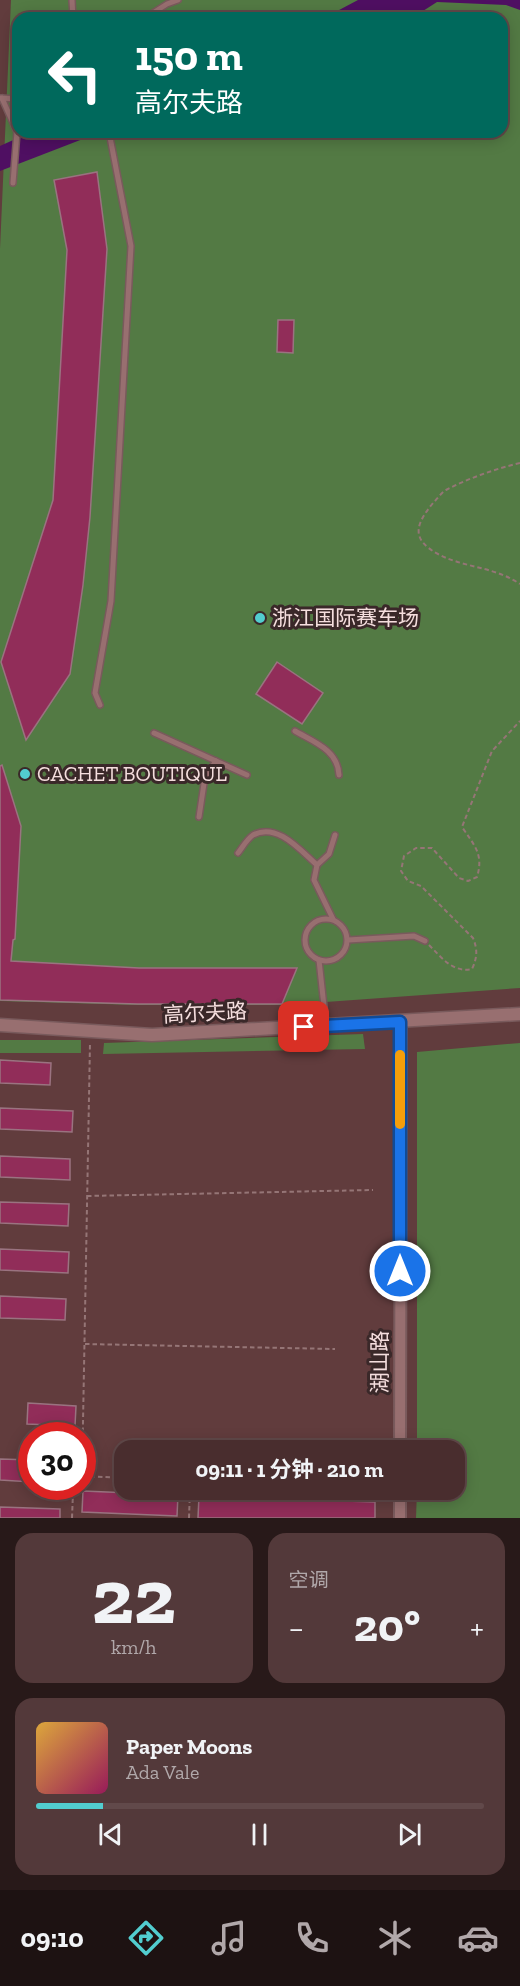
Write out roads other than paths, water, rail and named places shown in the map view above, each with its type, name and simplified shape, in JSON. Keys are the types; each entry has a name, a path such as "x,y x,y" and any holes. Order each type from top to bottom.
{"street":[{"name":"高尔夫路","path":"0,1025 152,1035 520,1014"},
{"name":"湖山路","path":"400,1022 400,1440"},
{"path":"400,1500 400,1518"}],"lane":[{"path":"154,12 178,0"},
{"path":"1,98 12,121"},
{"path":"13,183 17,138"},
{"path":"100,705 95,693 111,601 130,246 110,138"},
{"path":"295,730 329,752 339,763 339,775"},
{"path":"154,733 247,775"},
{"path":"199,817 205,777 216,761"},
{"path":"238,853 252,836 269,831 282,836 317,865"},
{"path":"333,919 320,919 309,926 304,939 308,952 319,960 333,961 344,953 348,940 344,927 333,919 314,880 317,865 329,854 335,835"},
{"path":"348,940 414,936 425,941"},
{"path":"319,960 326,1026"}],"place":[{"name":"浙江国际赛车场","path":"260,618"},
{"name":"CACHET BOUTIQUL","path":"25,774"}]}
